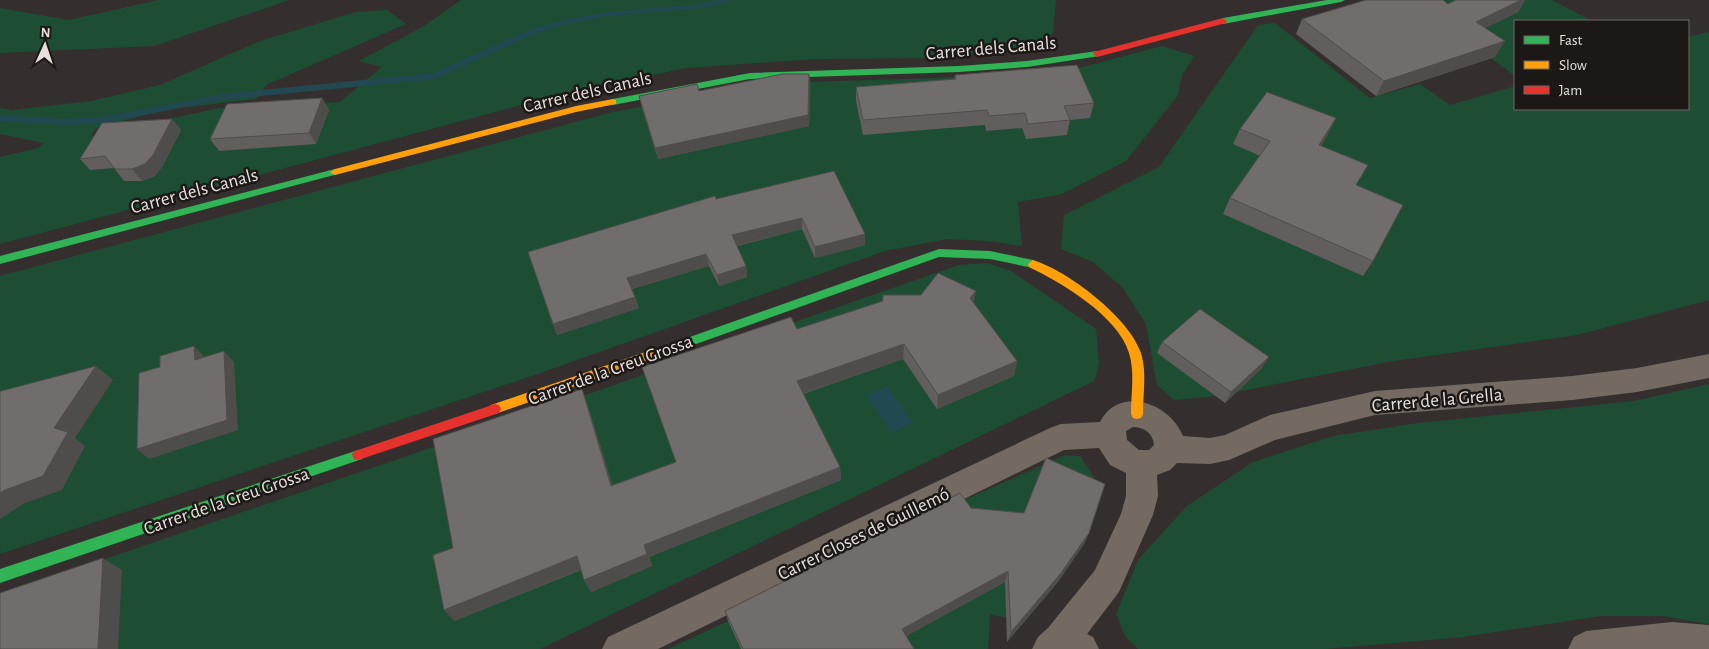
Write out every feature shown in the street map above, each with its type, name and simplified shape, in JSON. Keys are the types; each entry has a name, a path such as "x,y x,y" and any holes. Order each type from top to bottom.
{"street":[{"name":"Carrer dels Canals","path":"0,260 567,112 690,86 759,76 950,70 1027,64 1096,54 1220,22 1341,0"},
{"name":"Carrer de la Creu Grossa","path":"0,576 540,394 939,253 981,252 1024,259 1054,273 1077,288 1124,333 1134,352 1137,414"},
{"name":"Carrer de la Grella","path":"1170,449 1210,450 1229,447 1270,428 1375,403 1572,388 1637,380 1709,366"},
{"path":"1128,414 1146,415 1162,425 1170,440 1170,449 1160,462 1151,465 1141,464 1123,458 1116,450 1110,435 1115,422 1128,414"},
{"name":"Carrer Closes de Guillemó","path":"620,649 1062,437 1110,435"},
{"path":"1064,646 1107,582 1137,515 1142,496 1141,464"},
{"path":"1586,649 1672,639 1709,642"}],"green space":[{"path":"159,0 289,0 154,46 0,53 0,8 69,20"},
{"path":"461,0 1056,0 1053,33 1043,43 1007,51 933,58 815,59 686,68 555,96 0,244 0,157 38,148 44,143 0,134 0,108 13,110 91,101 160,85 260,41 356,12 387,10 406,24 266,85 256,99 164,110 96,128 91,136 219,108 340,102 382,67 359,61 424,26"},
{"path":"1412,0 1552,0 1590,20 1514,20 1514,75 1491,58 1495,57"},
{"path":"1275,23 1370,98 1420,84 1450,105 1514,86 1514,110 1689,110 1689,37 1709,32 1709,300 1577,335 1393,361 1216,396 1174,400 1157,385 1146,324 1123,288 1093,262 1061,249 1064,215 1159,167 1258,25"},
{"path":"1162,46 1194,56 1182,75 1178,95 1126,161 1062,194 1018,202 1022,246 989,241 947,239 885,251 543,372 0,554 0,276 613,112 711,93 806,82 936,78 1083,67"},
{"path":"987,263 1011,271 1096,329 1099,363 1094,381 540,649 0,649 0,595 959,265"},
{"path":"1709,384 1709,624 1662,616 1600,616 1463,637 1325,649 1138,649 1125,636 1116,614 1138,560 1187,506 1253,462 1333,436 1418,423 1634,401"},
{"path":"1065,455 1080,456 1094,477 1100,496 1084,544 1024,622 990,614 988,649 668,649 728,621 957,503"}],"water":[{"path":"887,386 913,423 892,433 866,395"}],"building":[{"path":"1366,0 1443,0 1448,4 1456,0 1521,0 1476,22 1505,41 1384,81 1302,19"},
{"path":"1077,65 1094,103 1064,106 1070,120 1028,124 1025,113 989,116 987,110 863,120 856,87 956,79 955,75"},
{"path":"783,74 809,74 808,115 655,148 639,96 697,84 699,91"},
{"path":"1267,92 1336,118 1319,145 1368,165 1356,185 1403,205 1373,261 1230,198 1270,141 1240,129"},
{"path":"322,98 309,133 210,139 227,104"},
{"path":"172,119 153,155 145,164 132,169 115,169 105,156 80,159 102,123"},
{"path":"834,171 865,234 815,247 802,218 732,235 746,266 717,275 706,254 627,278 635,297 553,324 528,252 715,196 716,199"},
{"path":"938,273 976,291 970,298 1017,361 938,395 904,344 797,381 840,467 644,545 647,554 584,580 577,556 444,610 433,555 453,548 433,439 582,389 611,486 676,462 642,367 791,317 797,329 883,301 883,295 921,295"},
{"path":"1200,309 1269,357 1231,392 1162,342"},
{"path":"194,346 195,360 224,351 227,420 137,449 139,373 160,367 160,356"},
{"path":"96,366 54,428 68,432 43,476 0,493 0,392"},
{"path":"1046,458 1105,484 1089,533 1061,573 1011,632 1008,571 902,629 914,649 743,649 725,611 960,493 971,508 1024,513"},
{"path":"103,558 98,649 0,649 0,593"}],"waterway":[{"path":"0,118 66,122 102,120 222,97 435,76 529,33 558,24 606,14 704,6 730,0"}],"traffic: fast":[{"path":"1223,21 1341,0"},
{"path":"613,102 750,76 959,69 1027,64 1097,54"},
{"path":"0,260 335,172"},
{"path":"657,353 939,253 990,255 1033,264"},
{"path":"0,576 358,455"}],"traffic: slow":[{"path":"335,172 576,109 613,102"},
{"path":"1033,264 1046,270 1092,301 1120,327 1130,340 1135,353 1137,368 1137,414"},
{"path":"495,409 657,353"}],"traffic: jam":[{"path":"1097,54 1223,21"},
{"path":"358,455 495,409"}]}
